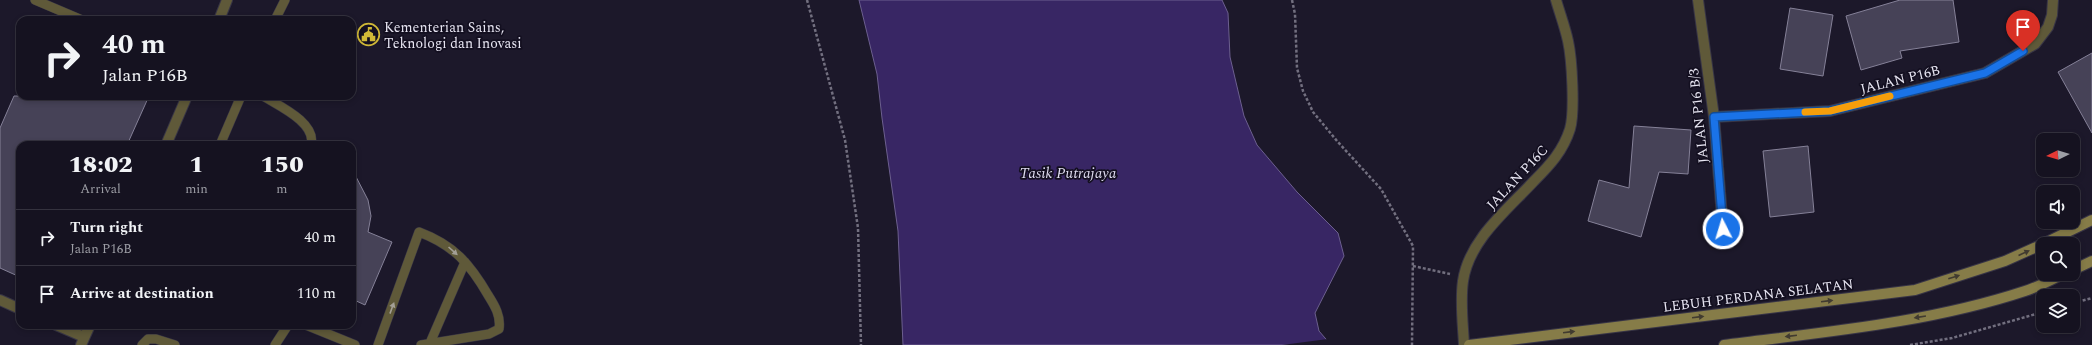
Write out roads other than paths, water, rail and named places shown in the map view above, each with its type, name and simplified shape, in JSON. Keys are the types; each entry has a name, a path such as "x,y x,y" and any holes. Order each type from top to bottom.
{"main road":[{"name":"LEBUH PERDANA SELATAN","path":"2057,237 2092,220"},
{"name":"LEBUH PERDANA SELATAN","path":"1468,345 1915,290 2005,261 2036,247"},
{"path":"2080,267 2092,261"},
{"path":"1724,345 1836,331 1945,313 2026,291 2048,281"}],"street":[{"path":"221,16 227,0"},
{"name":"JALAN P16C","path":"1464,345 1461,301 1463,280 1479,242 1488,229 1554,160 1566,140 1570,128 1573,113 1568,42 1556,0"},
{"name":"JALAN P16 B/3","path":"1698,0 1714,117 1723,229"},
{"name":"JALAN P16B","path":"1714,117 1830,111 1985,73 2035,44 2048,27 2052,15 2052,0"},
{"path":"168,141 185,100"},
{"path":"0,300 16,307"},
{"path":"63,329 83,341 88,329"}],"lane":[{"path":"35,0 73,16"},
{"path":"277,16 284,0"},
{"path":"224,141 239,100"},
{"path":"270,100 305,123 312,141"},
{"path":"378,345 419,232 448,246 474,270 500,320 499,329 489,334 421,345"},
{"path":"430,344 465,262"},
{"path":"275,345 285,329"},
{"path":"316,329 355,345"},
{"path":"142,345 148,339 156,339 175,345"}],"water":[{"name":"Tasik Putrajaya","path":"859,0 1222,0 1228,13 1230,57 1244,116 1257,145 1297,192 1338,233 1344,256 1315,313 1319,331 1331,345 903,345 898,231 877,74"}],"place":[{"name":"Kementerian Sains, Teknologi dan Inovasi","path":"369,35"}]}
